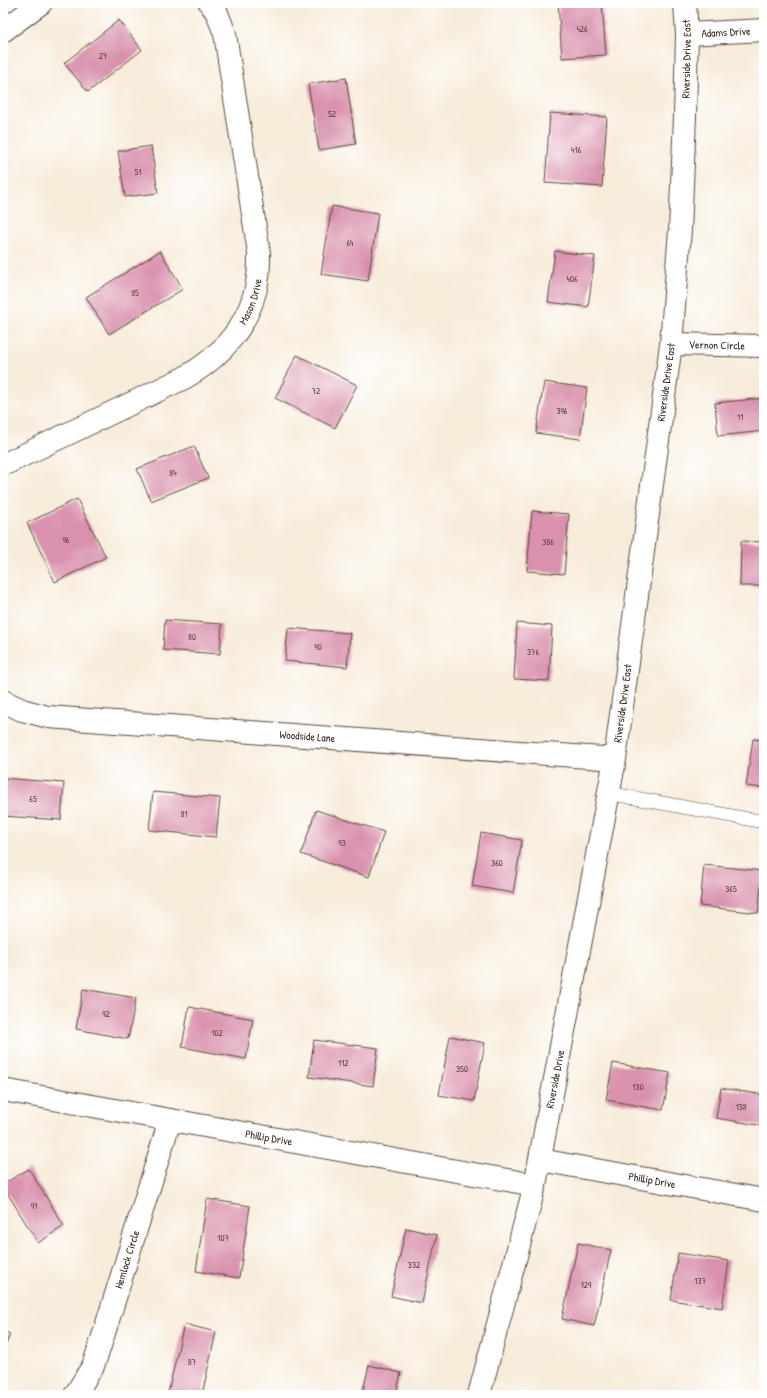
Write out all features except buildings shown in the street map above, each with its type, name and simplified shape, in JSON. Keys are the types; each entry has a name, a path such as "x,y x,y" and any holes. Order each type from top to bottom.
{"street":[{"path":"3,31 41,3"},
{"name":"Mason Drive","path":"3,465 201,369 221,352 238,330 251,306 258,278 259,252 225,34 217,13 210,3"},
{"name":"Riverside Drive East","path":"615,759 671,344 680,230 687,34 685,3"},
{"name":"Adams Drive","path":"687,34 764,30"},
{"name":"Vernon Circle","path":"671,344 764,346"},
{"name":"Woodside Lane","path":"3,701 22,710 48,717 615,759"},
{"name":"Riverside Drive","path":"479,1395 535,1185 615,759"},
{"name":"Phillip Drive","path":"3,1090 535,1185"},
{"name":"Hemlock Circle","path":"75,1395 93,1366 100,1346 170,1120"},
{"name":"Phillip Drive","path":"540,1160 764,1200"}],"lane":[{"path":"608,793 764,822"}]}
